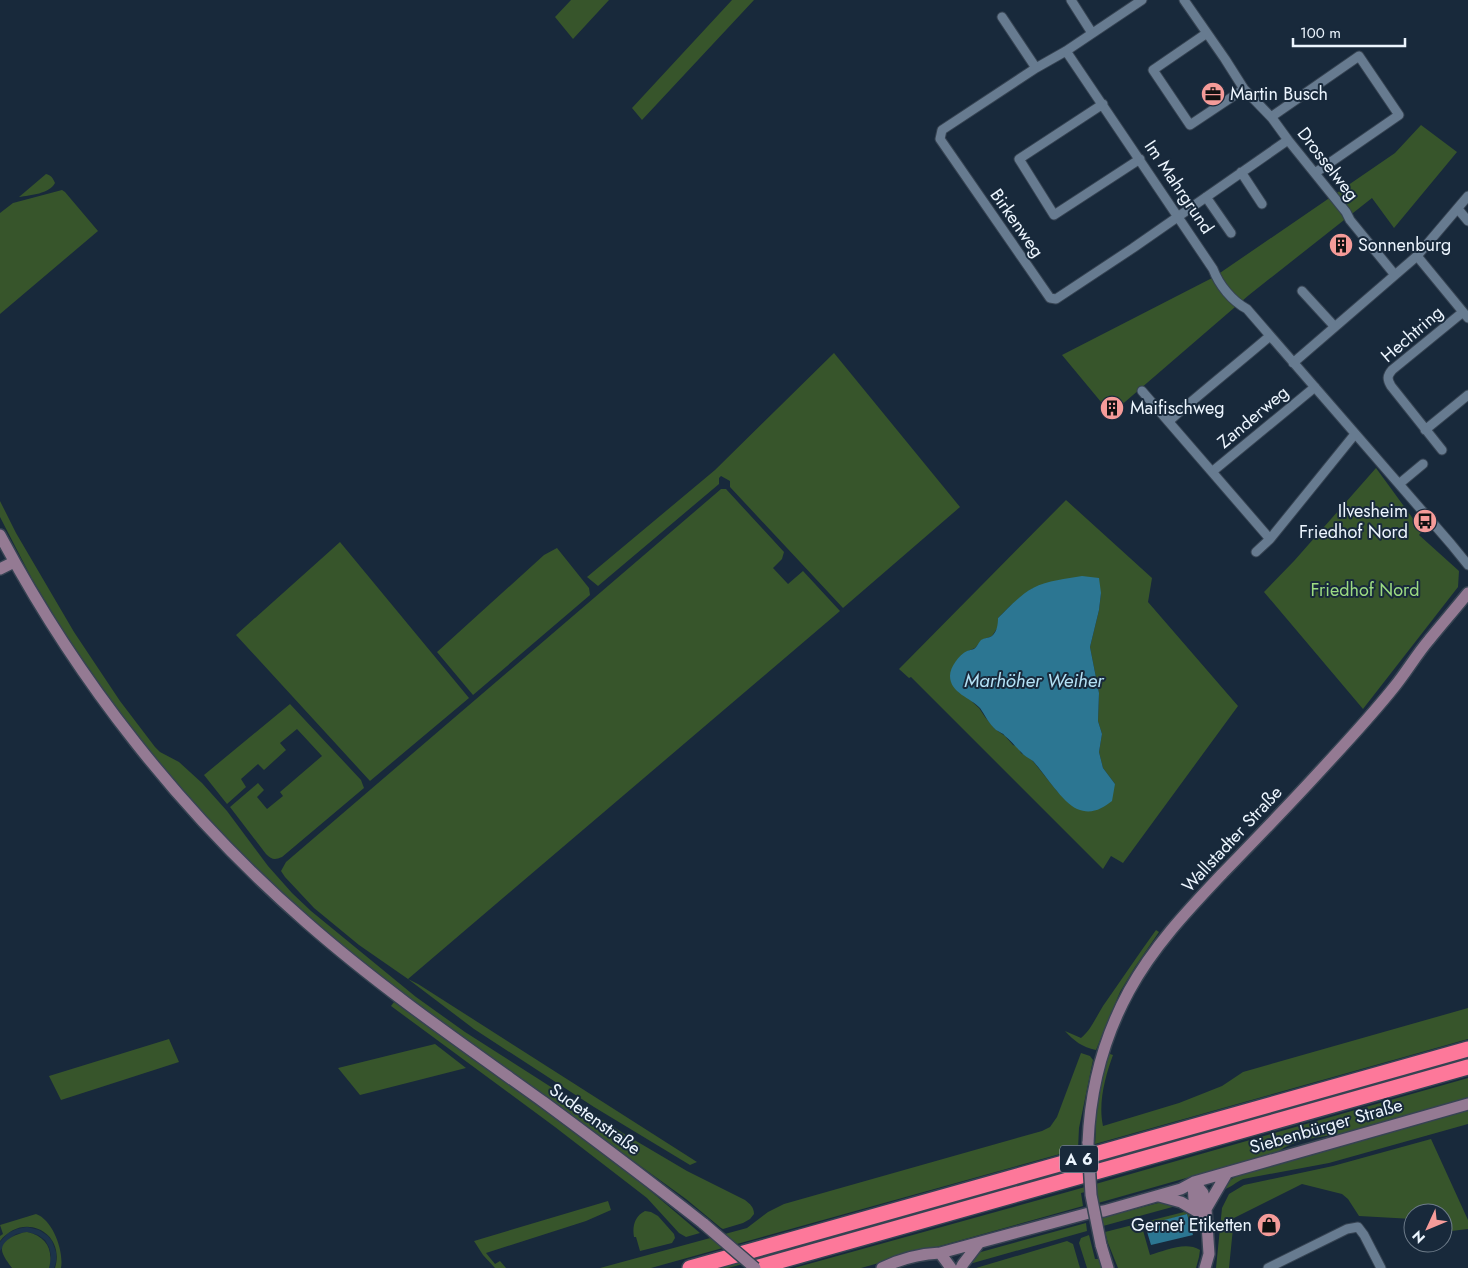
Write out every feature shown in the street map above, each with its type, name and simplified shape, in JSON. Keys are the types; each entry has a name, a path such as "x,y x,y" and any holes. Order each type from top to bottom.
{"highway":[{"name":"A 6","path":"690,1268 1468,1049"},
{"name":"A 6","path":"755,1268 1468,1068"}],"main road":[{"name":"Sudetenstraße","path":"0,535 8,558 98,692 165,778 203,821 266,885 306,922 367,973 626,1163 704,1224 755,1268"},
{"path":"0,569 8,558"},
{"name":"Wallstadter Straße","path":"1108,1268 1101,1245 1091,1194 1088,1141 1090,1114 1102,1056 1114,1023 1130,990 1152,954 1166,936 1383,700 1468,593"},
{"name":"Siebenbürger Straße","path":"882,1268 892,1263 926,1254 940,1253 1159,1196 1181,1189 1194,1182 1468,1104"},
{"path":"1202,1210 1227,1173"},
{"name":"Siebenbürger Straße","path":"1089,1213 1102,1206 1179,1182 1194,1182"},
{"path":"1194,1182 1192,1195 1202,1210 1206,1225 1209,1254 1205,1268"},
{"path":"1159,1196 1202,1210"},
{"path":"961,1268 962,1264 979,1243"},
{"path":"939,1268 940,1253"},
{"path":"940,1253 950,1268"},
{"name":"Siebenbürger Straße","path":"905,1268 928,1260 940,1253"}],"street":[{"path":"1070,0 1092,33"},
{"path":"1066,50 1142,0"},
{"name":"Drosselweg","path":"1184,0 1225,58 1244,89 1271,117 1395,275"},
{"path":"1002,17 1036,68"},
{"path":"1207,33 1153,70 1190,125 1244,89"},
{"name":"Birkenweg","path":"1066,50 942,130 940,139 1050,298 1056,299 1063,295 1178,216"},
{"name":"Im Mahrgrund","path":"1066,50 1213,269 1217,279 1238,304 1247,310 1270,336 1451,544"},
{"path":"1271,117 1359,56 1399,115 1315,173"},
{"path":"1103,104 1019,159 1054,215 1140,159"},
{"path":"1178,216 1288,140"},
{"path":"1242,172 1262,204"},
{"path":"1293,363 1417,256 1468,196"},
{"path":"1206,197 1231,233"},
{"path":"1458,208 1468,221"},
{"path":"1417,256 1465,315"},
{"path":"1302,291 1335,327"},
{"name":"Hechtring","path":"1442,450 1387,381 1392,370 1465,315"},
{"path":"1169,421 1270,336"},
{"name":"Zanderweg","path":"1213,472 1315,387"},
{"path":"1142,390 1270,539"},
{"path":"1425,430 1468,396"},
{"path":"1256,552 1270,539 1355,434"},
{"path":"1399,484 1423,464"},
{"path":"1451,544 1468,557"},
{"path":"1451,544 1468,566"},
{"path":"1268,1268 1347,1229 1358,1227 1381,1268"}],"shaded area":[{"path":"27,1227 39,1230 52,1241 56,1252 54,1268 49,1268 51,1255 49,1247 45,1240 38,1235 27,1232 16,1234 9,1239 0,1251 0,1242 8,1233"}],"green space":[{"path":"571,0 609,0 573,39 555,17"},
{"path":"732,0 754,0 642,120 632,108"},
{"path":"1421,125 1457,152 1394,228 1372,198 1249,295 1111,414 1062,355 1214,277 1395,153"},
{"path":"46,174 53,178 55,183 49,190 19,197"},
{"path":"62,190 98,231 0,314 0,213 13,203"},
{"path":"834,353 960,507 843,608 730,487 730,481 721,476 719,484 598,586 587,577 715,470"},
{"name":"Friedhof Nord","path":"1376,468 1422,531 1419,535 1459,571 1458,587 1363,709 1264,592"},
{"path":"721,489 726,489 784,552 782,559 773,568 788,584 803,571 840,611 408,979 359,945 314,908 281,871 286,862"},
{"path":"1066,500 1152,578 1148,602 1238,706 1123,863 1111,856 1103,869 911,677 909,678 899,669","holes":["1033,588 1101,593 1090,647 1099,693 1098,721 1102,734 1099,752 1103,768 1115,784 1078,809 1057,791 1032,760 1021,753 1018,747 1013,745 995,729 979,708 968,698 966,652 975,648 982,640 992,636 998,627 998,618"]},
{"path":"0,501 16,533 74,632 120,701 160,752 179,762 202,783 227,811 268,866 292,893 311,911 416,997 465,1032 626,1135 687,1171 745,1200 753,1209 754,1214 750,1219 743,1223 721,1228 686,1199 365,967 307,917 240,854 159,764 114,705 64,632 32,579 0,517"},
{"path":"340,542 469,698 370,781 236,635"},
{"path":"557,548 589,588 590,595 473,695 437,652 544,555"},
{"path":"290,704 361,780 364,788 282,857 274,859 266,854 230,807 258,783 264,790 257,797 267,809 283,796 280,792 322,756 297,729 280,743 286,750 264,770 258,764 241,779 246,787 227,804 204,775"},
{"path":"1156,930 1159,932 1120,992 1096,1050 1075,1041 1065,1031 1081,1038 1085,1035"},
{"path":"408,979 697,1162 690,1165 594,1107 474,1029"},
{"path":"394,1002 620,1165 700,1233 686,1237 679,1233 647,1198 555,1127 391,1006"},
{"path":"1468,1008 1468,1039 1095,1144 1096,1127 1093,1126 1107,1053 1113,1055 1103,1090 1101,1108 1103,1126 1179,1103 1222,1086 1243,1072"},
{"path":"169,1039 179,1062 61,1100 49,1076"},
{"path":"435,1044 466,1068 360,1095 338,1068"},
{"path":"1081,1053 1090,1056 1093,1060 1079,1128 1078,1149 651,1268 600,1268 747,1228 768,1212 784,1204 1042,1131 1050,1127 1057,1117"},
{"path":"1468,1057 1468,1060 813,1245 728,1268 717,1268"},
{"path":"1468,1078 1468,1099 1344,1134 1301,1141 1278,1152 1098,1203 1097,1189 1081,1193 1083,1206 861,1268 794,1268 1071,1191"},
{"path":"1468,1108 1468,1124 1329,1163 1243,1179 1223,1190 1222,1186 1237,1176 1334,1145"},
{"path":"1431,1139 1468,1220 1468,1229 1453,1231 1453,1203 1403,1203 1403,1218 1359,1216 1348,1199 1342,1194 1302,1184 1234,1218 1229,1268 1216,1268 1222,1208 1229,1194 1244,1185 1333,1166"},
{"path":"608,1201 611,1210 586,1221 486,1253 495,1264 500,1261 506,1268 495,1268 474,1241"},
{"path":"1162,1202 1176,1206 1103,1226 1101,1218"},
{"path":"645,1211 658,1216 674,1234 675,1238 672,1243 640,1251 633,1229 637,1219"},
{"path":"1184,1212 1190,1215 1192,1218 1196,1233 1192,1233 1187,1214 1142,1227 1150,1255 1175,1248 1194,1247 1200,1250 1196,1268 1118,1268 1105,1232"},
{"path":"36,1214 48,1223 56,1237 61,1253 61,1268 55,1268 57,1255 54,1244 40,1230 20,1227 9,1232 0,1241 0,1236 3,1234 0,1225"},
{"path":"1086,1223 1087,1231 973,1263 969,1262 975,1255 981,1252"},
{"path":"27,1232 44,1240 50,1255 49,1268 12,1268 6,1259 2,1250 5,1243 16,1235"},
{"path":"1089,1235 1095,1259 1101,1259 1104,1268 1087,1268 1079,1243 1081,1238"},
{"path":"1067,1241 1073,1244 1080,1268 976,1268"}],"water":[{"name":"Marhöher Weiher","path":"1082,576 1099,578 1101,593 1099,610 1090,647 1099,693 1098,721 1102,734 1099,752 1103,768 1115,784 1112,801 1100,809 1092,811 1077,809 1065,800 1033,761 994,728 976,704 953,687 950,676 953,665 958,658 967,651 974,649 981,640 992,636 996,630 998,618 1023,594 1045,583"},
{"path":"1187,1214 1193,1235 1151,1245 1145,1225"}],"place":[{"name":"Martin Busch","path":"1213,94"},
{"name":"Sonnenburg","path":"1341,245"},
{"name":"Maifischweg","path":"1112,408"},
{"name":"Ilvesheim Friedhof Nord","path":"1425,521"},
{"name":"Gernet Etiketten","path":"1269,1225"}]}
